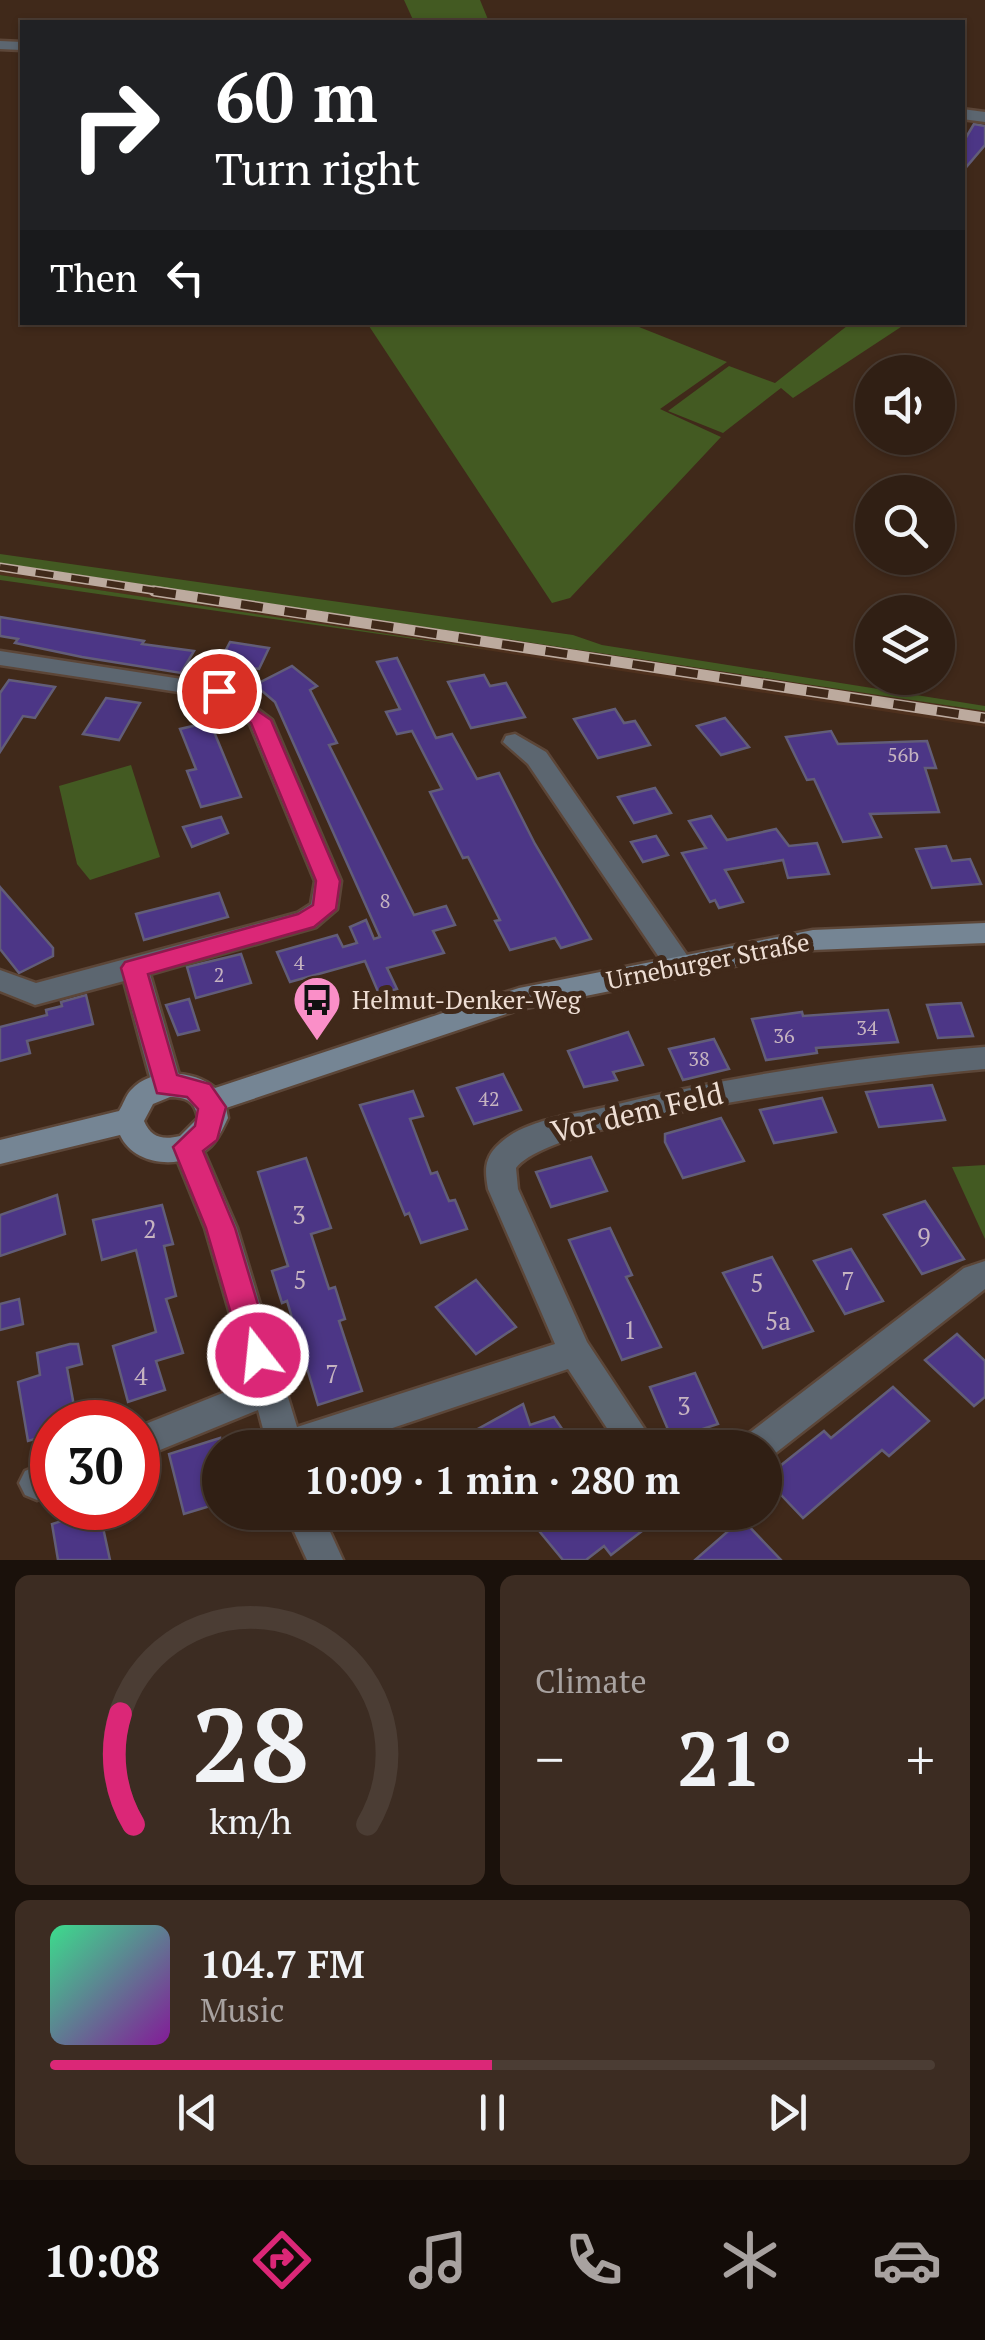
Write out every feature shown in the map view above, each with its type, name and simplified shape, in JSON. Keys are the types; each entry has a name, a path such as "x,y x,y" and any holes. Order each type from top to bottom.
{"street":[{"path":"0,980 35,994 306,920 324,909 328,881 260,720 219,691 2,663"},
{"path":"515,742 538,758 679,964"},
{"name":"Urneburger Straße","path":"210,1102 520,999 679,964 813,940 985,933"},
{"path":"134,968 166,1085"},
{"name":"Vor dem Feld","path":"628,1430 575,1352 503,1190 500,1166 508,1154 536,1136 680,1100 886,1066 985,1058"},
{"path":"166,1085 190,1086 210,1102 211,1125 187,1147 162,1151 144,1146 133,1135 129,1120 143,1096 166,1085"},
{"path":"0,1152 129,1120"},
{"path":"187,1147 221,1228 281,1430"},
{"path":"779,1430 975,1278 985,1275"},
{"path":"338,1430 575,1352"},
{"path":"160,1433 268,1390"},
{"path":"311,1530 324,1560"}],"shaded area":[{"path":"0,563 855,691 855,695 985,711 985,727 0,575"}],"green space":[{"path":"404,0 480,0 488,20 413,20"},
{"path":"368,325 634,325 727,362 660,409 721,437 570,598 552,603"},
{"path":"848,325 904,325 793,398 781,388 723,433 668,411 729,366 775,383"},
{"path":"0,554 573,635 602,645 855,685 855,691 0,563"},
{"path":"0,575 499,651 0,580"},
{"path":"879,695 916,695 985,706 985,711"},
{"path":"131,765 160,857 90,880 77,864 59,786"},
{"path":"985,1165 985,1239 952,1167"}],"building":[{"path":"974,124 985,126 985,145 965,168 965,139"},
{"path":"0,617 194,651 181,673 82,657 15,643 18,639 0,636"},
{"path":"230,642 269,648 259,669 219,663"},
{"path":"397,658 436,738 452,734 477,779 499,773 591,939 561,948 555,938 510,950 495,921 500,920 430,792 442,789 412,731 397,734 386,712 400,709 377,662"},
{"path":"292,666 317,686 310,690 337,743 329,745 414,915 446,906 455,925 433,931 444,953 387,968 397,989 379,994 365,961 290,982 277,952 337,935 343,947 357,943 350,927 366,920 374,939 380,937 275,702 255,685"},
{"path":"484,675 490,686 506,683 525,717 471,728 448,682"},
{"path":"9,680 55,687 35,718 23,716 0,752 0,693"},
{"path":"106,698 140,703 119,740 83,734"},
{"path":"615,709 624,723 635,721 650,745 598,758 574,719"},
{"path":"725,718 749,747 721,755 697,726"},
{"path":"210,722 241,797 201,807 187,771 196,769 180,729"},
{"path":"831,731 838,744 927,741 936,768 925,768 939,812 870,814 881,837 843,842 814,779 807,780 786,737"},
{"path":"655,788 671,813 634,823 618,797"},
{"path":"711,816 727,840 776,829 789,846 817,843 829,874 788,878 783,860 725,870 743,902 719,908 715,900 710,902 682,853 706,848 689,821"},
{"path":"221,817 228,833 192,847 183,827"},
{"path":"656,836 668,855 643,862 631,842"},
{"path":"946,846 952,861 970,859 981,884 932,888 916,849"},
{"path":"0,887 53,948 53,956 19,973 0,949"},
{"path":"219,893 228,917 144,940 136,914"},
{"path":"241,954 251,983 196,998 187,967"},
{"path":"86,995 93,1024 27,1041 30,1053 0,1061 0,1027 47,1015 46,1010 62,1006 61,1002"},
{"path":"189,999 199,1030 178,1035 166,1005"},
{"path":"961,1003 973,1036 938,1038 927,1005"},
{"path":"888,1010 898,1042 816,1048 817,1053 766,1060 752,1019 802,1012 803,1016"},
{"path":"628,1032 643,1065 613,1072 617,1080 584,1087 568,1051"},
{"path":"714,1039 729,1069 683,1080 669,1049"},
{"path":"503,1074 521,1110 474,1124 457,1088"},
{"path":"932,1085 945,1120 879,1127 866,1092"},
{"path":"413,1091 423,1116 410,1119 431,1174 437,1172 467,1229 421,1243 409,1213 405,1215 360,1105"},
{"path":"822,1098 836,1132 774,1143 760,1110"},
{"path":"721,1118 744,1161 683,1178 665,1142 665,1134"},
{"path":"591,1157 607,1191 551,1207 536,1172"},
{"path":"306,1158 331,1228 311,1234 329,1289 335,1287 345,1319 339,1321 362,1391 318,1405 287,1301 282,1303 272,1271 288,1266 258,1172"},
{"path":"57,1195 65,1234 0,1256 0,1215"},
{"path":"925,1201 964,1259 922,1274 884,1215"},
{"path":"162,1205 173,1244 164,1246 176,1296 166,1299 183,1353 156,1361 165,1390 134,1400 127,1400 113,1346 156,1332 136,1250 102,1260 93,1220"},
{"path":"610,1228 632,1275 626,1277 661,1347 622,1360 569,1240"},
{"path":"851,1249 883,1301 845,1314 814,1261"},
{"path":"772,1257 813,1331 763,1348 723,1273"},
{"path":"476,1280 516,1327 476,1354 436,1307"},
{"path":"19,1299 23,1324 0,1330 0,1304"},
{"path":"957,1334 985,1361 985,1397 974,1406 925,1360"},
{"path":"78,1344 82,1364 67,1368 73,1400 30,1400 28,1441 18,1382 40,1375 37,1353"},
{"path":"695,1373 718,1424 700,1430 668,1430 650,1387"},
{"path":"893,1387 929,1421 889,1456 882,1450 803,1518 782,1496 782,1464 824,1431 831,1438"},
{"path":"523,1404 530,1425 554,1417 563,1430 476,1430"},
{"path":"202,1444 202,1508 184,1514 169,1454"},
{"path":"53,1530 104,1530 110,1560 58,1560"},
{"path":"538,1530 642,1531 611,1555 604,1546 586,1560 563,1560"},
{"path":"729,1530 752,1530 781,1560 695,1560"}],"railway":[{"path":"0,567 171,593"},
{"path":"154,591 985,718"}],"place":[{"name":"Helmut-Denker-Weg","path":"317,1042"}],"route":[{"path":"219,691 260,720 328,881 324,909 306,920 134,968 166,1085 179,1084 201,1091 212,1107 213,1118 207,1132 187,1147 221,1228 258,1355"}]}
